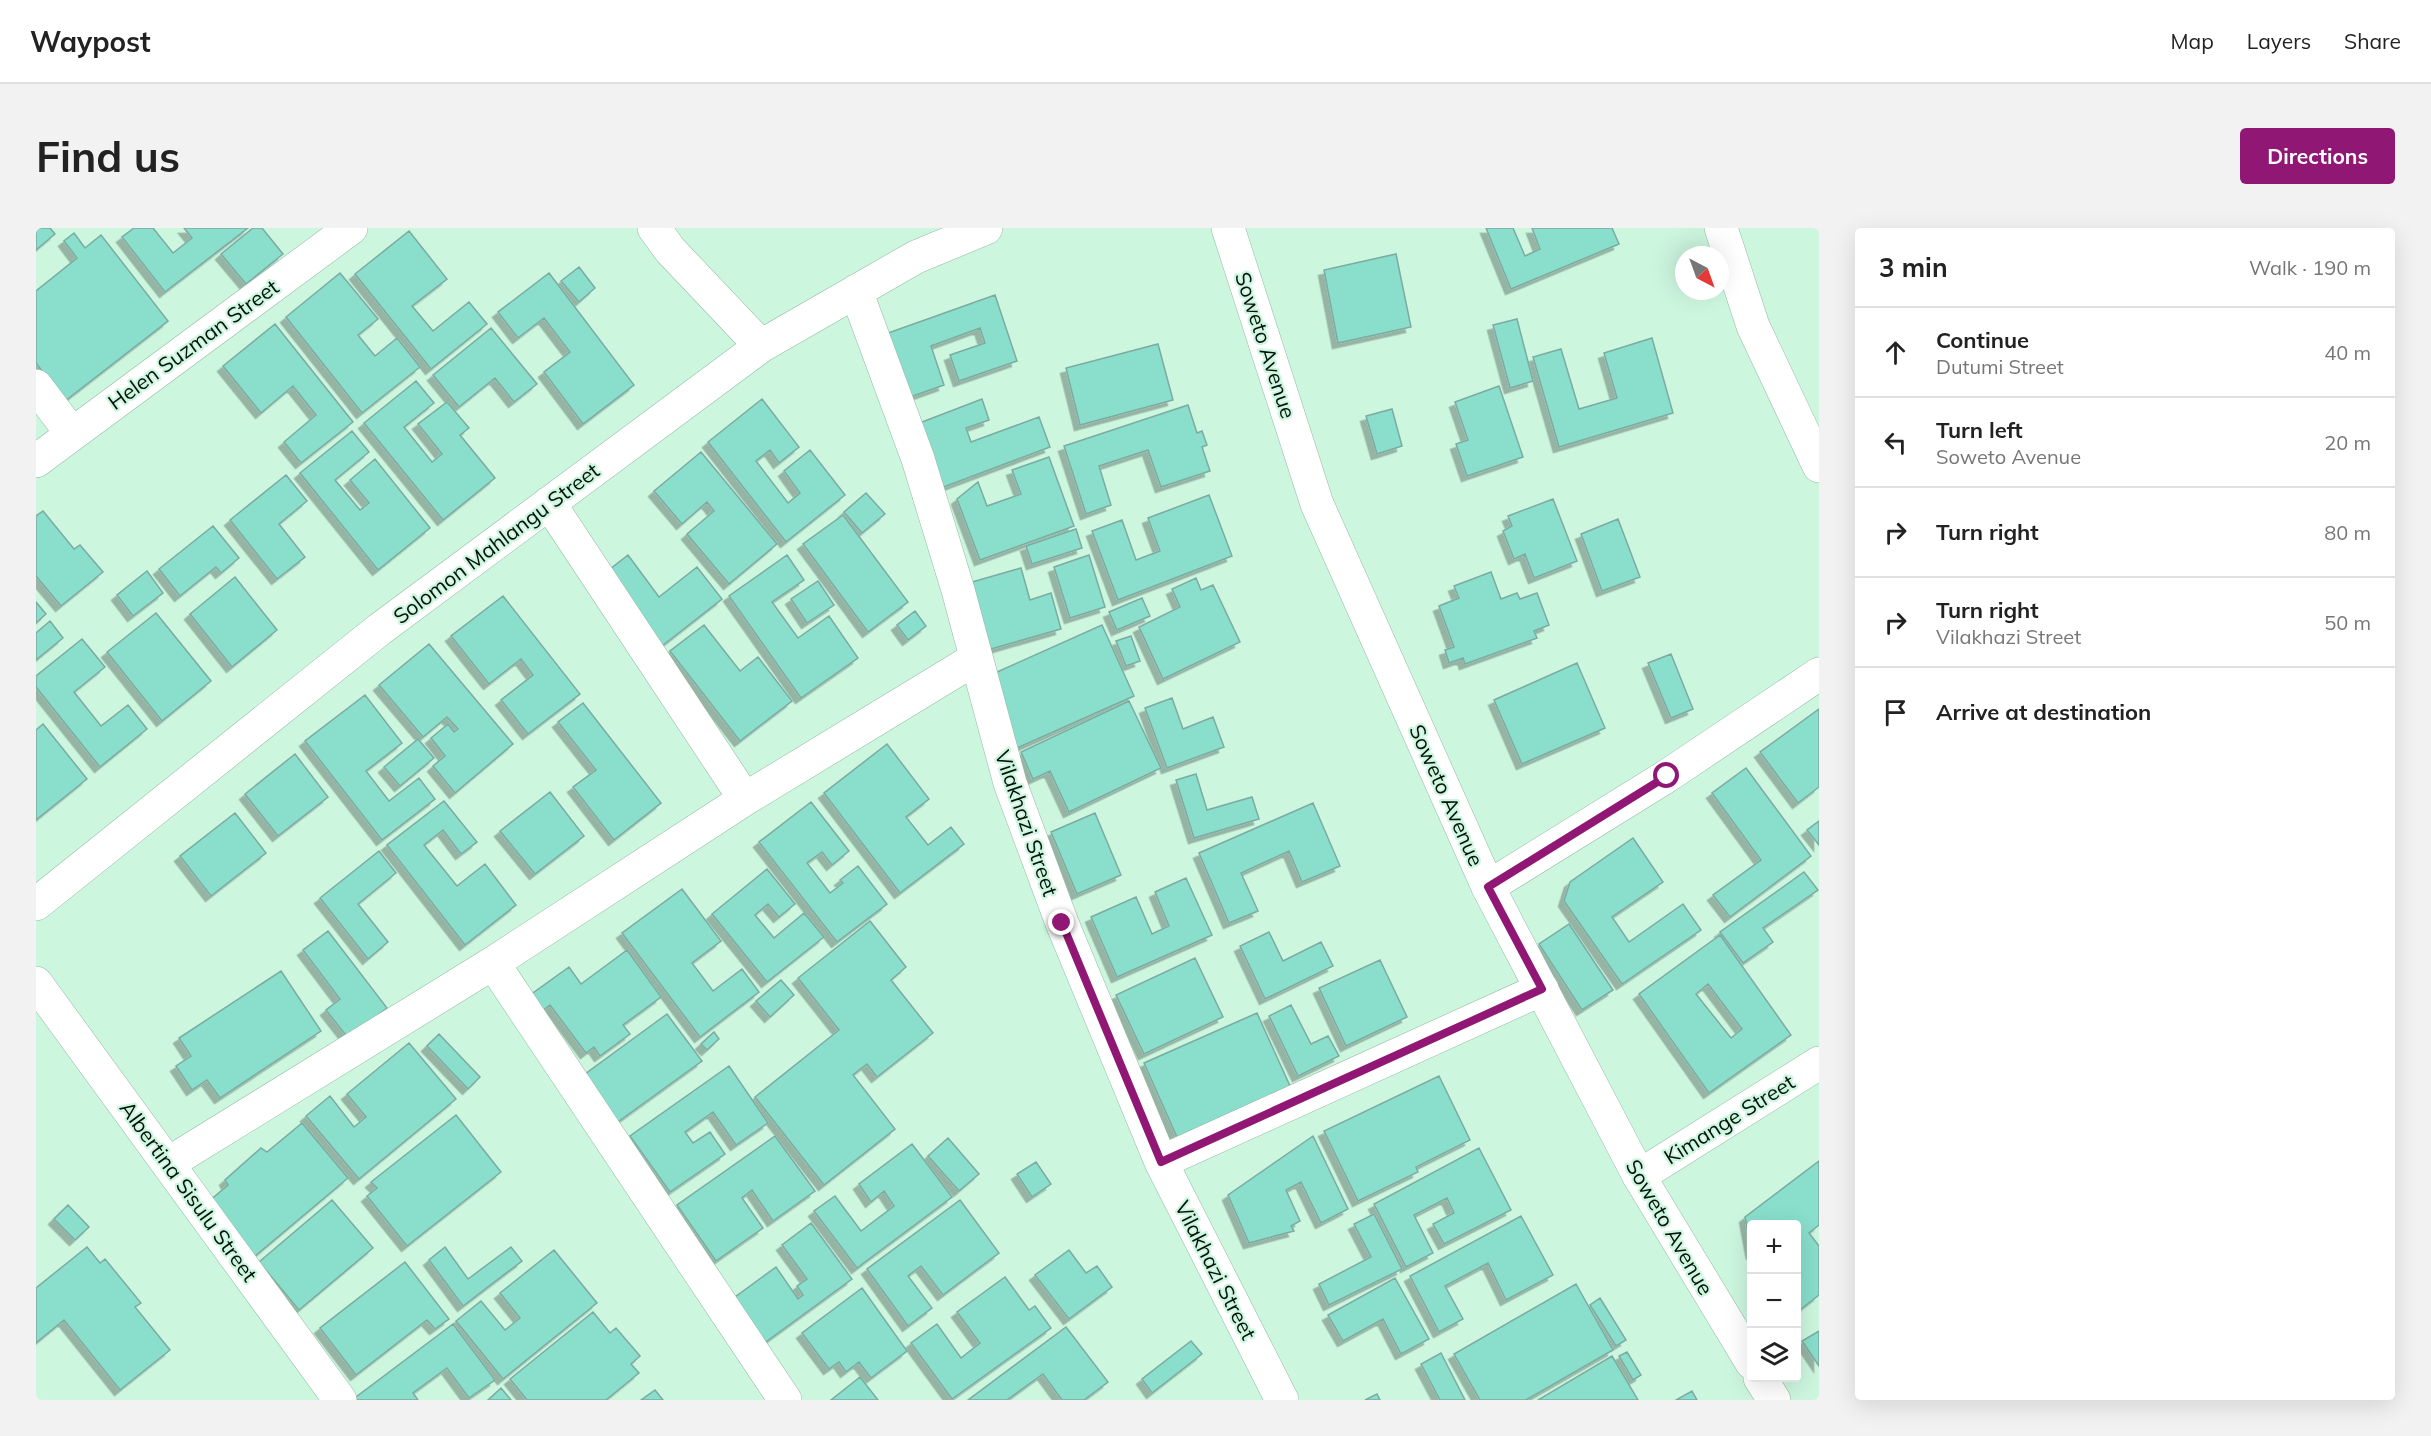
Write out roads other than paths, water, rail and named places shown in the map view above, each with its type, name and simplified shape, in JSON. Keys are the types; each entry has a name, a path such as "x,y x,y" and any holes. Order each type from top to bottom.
{"street":[{"name":"Helen Suzman Street","path":"36,461 351,228"},
{"path":"654,228 670,250 761,346"},
{"name":"Solomon Mahlangu Street","path":"36,904 380,629 761,346 916,257 986,228"},
{"name":"Soweto Avenue","path":"1228,228 1317,504 1488,887 1639,1176 1747,1355"},
{"path":"1721,228 1753,326 1819,466"},
{"name":"Vilakhazi Street","path":"856,291 918,459 958,590 1010,783 1062,923 1161,1162 1282,1400"},
{"path":"36,386 72,434"},
{"path":"549,503 745,799"},
{"path":"169,1163 494,963 745,799 975,659"},
{"path":"1488,887 1667,776 1819,674"},
{"path":"494,963 784,1400"},
{"name":"Albertina Sisulu Street","path":"36,982 340,1400"},
{"path":"1161,1162 1542,989"},
{"name":"Kimange Street","path":"1639,1176 1819,1063"},
{"path":"1763,1382 1774,1400"}]}
